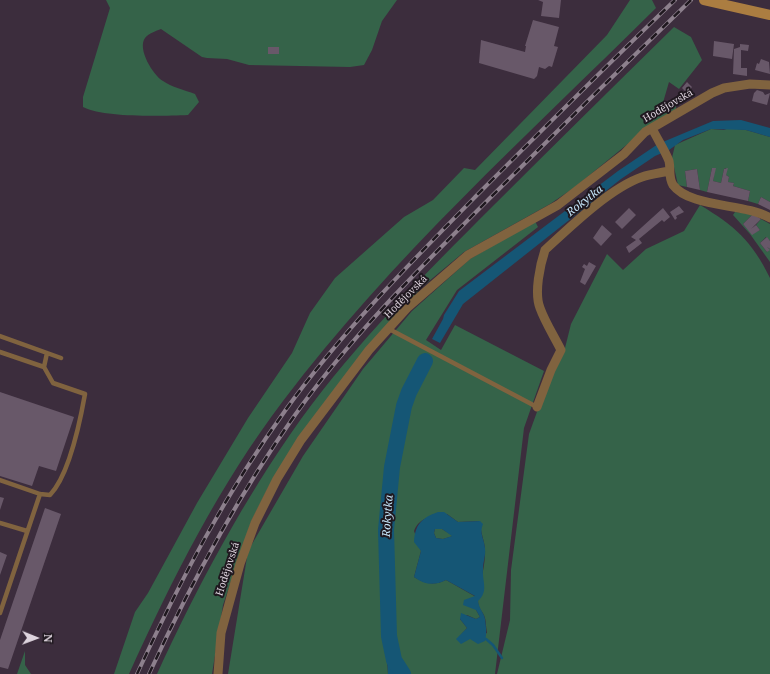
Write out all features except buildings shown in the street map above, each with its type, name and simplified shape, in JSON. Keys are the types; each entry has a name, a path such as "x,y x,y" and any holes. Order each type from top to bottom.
{"street":[{"path":"704,0 770,15"},
{"name":"Hodějovská","path":"218,674 221,633 227,607 255,523 301,440 369,350 425,291 468,255 558,205 624,154 637,138 652,128 712,93 724,88 750,84 770,85"},
{"path":"652,128 669,160 669,171 674,186 707,203 749,209 770,218"},
{"path":"536,407 561,350 539,307 538,279 545,250 607,197 622,187 643,177 669,171"}],"lane":[{"path":"389,329 536,407"},
{"path":"0,336 61,358"},
{"path":"0,352 44,367"},
{"path":"0,480 40,494 50,495 58,486 80,424 85,394 53,383 44,367 47,353"},
{"path":"0,613 40,494"},
{"path":"0,523 27,531"}],"green space":[{"path":"106,0 397,0 382,21 372,50 364,65 350,67 249,65 227,59 207,58 202,57 161,29 151,33 145,38 143,49 151,68 159,78 166,83 195,94 199,102 188,115 119,115 93,111 83,107 83,97 110,8","holes":["268,47 279,47 279,54 268,54"]},
{"path":"630,0 652,0 656,8 510,150 415,247 325,348 283,401 238,465 198,533 162,603 129,674 114,674 135,612 148,593 197,503 248,418 292,353 310,313 335,278 404,217 433,200 464,168 475,170 607,35"},
{"path":"674,27 691,37 702,60 679,89 669,82 662,106 675,104 677,112 646,129 575,187 550,204 464,252 422,287 367,348 268,488 251,522 223,605 212,674 157,674 206,575 241,511 280,449 301,419 345,363 417,283"},
{"path":"729,128 746,130 770,137 770,202 761,197 758,204 748,201 750,191 733,186 734,183 728,182 729,177 726,175 726,168 724,169 721,183 713,181 715,168 712,168 707,192 700,190 697,169 685,171 687,187 678,185 672,158 675,145 711,129 724,130"},
{"path":"700,205 723,220 749,244 770,278 770,674 497,674 510,620 511,570 529,434 546,387 564,352 571,324 607,254 623,270 646,249 684,231"},
{"path":"735,212 753,214 743,224 752,234 760,230 756,225 761,219 770,224 770,241 766,237 760,243 767,252 769,250 767,247 770,249 770,262 750,234 733,215"},
{"path":"535,221 538,227 457,290 426,340 441,350 455,325 544,371 524,428 495,674 397,674 400,666 392,638 386,644 388,674 228,674 248,551 303,456 363,369 412,311 470,259","holes":["447,514 458,522 480,521 485,548 478,601 485,618 487,633 470,639 457,639 467,628 460,619 467,615 476,619 480,617 476,610 476,597 446,580 434,584 414,577 421,551 414,531 420,522 427,518"]},
{"path":"435,529 442,529 453,536 443,539 436,538 434,533"},
{"path":"25,651 25,665 31,674 17,674"}],"water":[{"path":"741,120 770,128 770,137 746,130 711,129 683,140 669,150 655,156 621,179 463,304 440,343 432,339 444,315 459,291 618,171 658,144 713,121"},
{"path":"438,512 444,512 458,522 480,521 483,524 482,533 485,551 483,569 484,590 478,601 486,624 486,633 485,641 478,644 470,639 461,644 456,639 467,628 460,619 461,613 476,619 480,617 476,610 463,605 464,600 475,596 446,580 430,584 422,582 414,577 421,551 414,542 416,531 423,520","holes":["435,529 442,529 452,536 443,539 436,538 434,533"]},
{"path":"392,637 400,666 397,674 388,674 386,644"}],"waterway":[{"name":"Rokytka","path":"403,674 394,660 389,636 386,530 392,467 404,406 409,392 425,361"},
{"path":"486,639 493,645 502,658"}],"railway":[{"path":"137,674 170,604 224,505 244,472 287,408 332,350 430,242 675,0"},
{"path":"149,674 181,607 234,509 274,446 317,385 364,329 414,275 691,0"}]}
